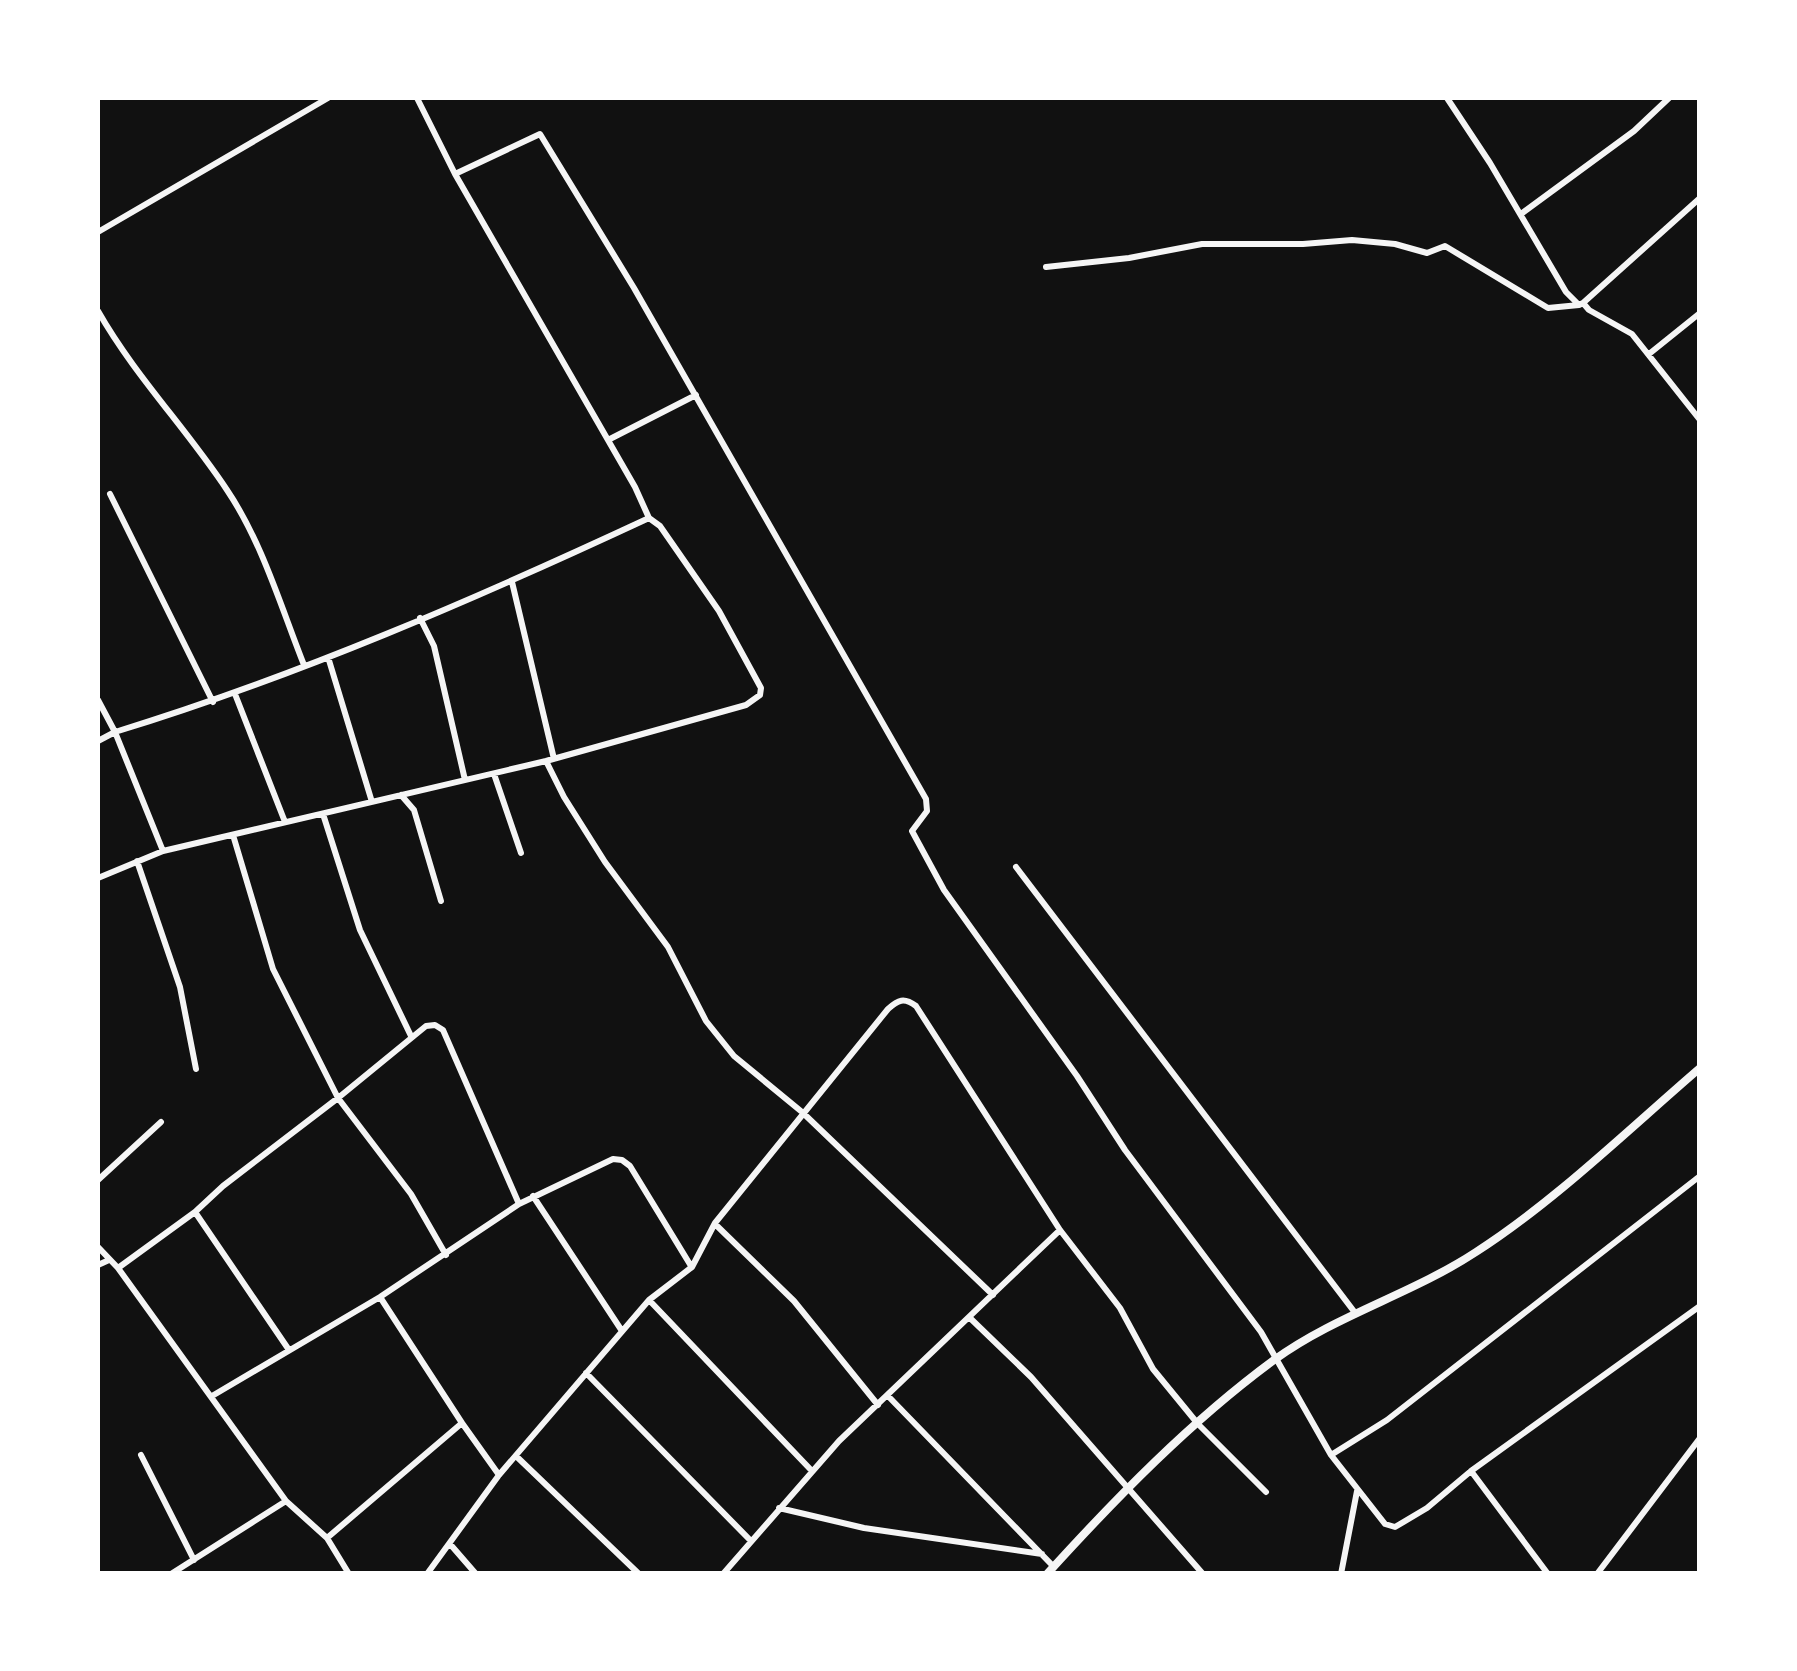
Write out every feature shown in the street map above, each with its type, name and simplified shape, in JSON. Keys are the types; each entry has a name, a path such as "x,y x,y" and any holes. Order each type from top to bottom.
{"street":[{"path":"98,232 328,98"},
{"path":"98,878 163,851 550,760 746,705 760,696 761,688 719,610 660,526 649,518 455,174 417,98"},
{"path":"1447,98 1521,214 1550,270 1581,304 1632,334 1700,420"},
{"path":"1521,214 1634,131 1669,98"},
{"path":"455,174 540,134 696,395 926,799 928,810 912,830 944,890 1125,1150 1261,1332 1332,1455 1385,1524 1395,1528 1427,1508 1471,1471 1700,1306"},
{"path":"1046,267 1129,258 1202,244 1352,240 1396,244 1426,253 1445,246 1548,308 1581,304 1700,198"},
{"path":"98,311 144,382 229,492 260,553 304,665"},
{"path":"1649,354 1700,313"},
{"path":"608,440 696,395"},
{"path":"110,494 213,702"},
{"path":"98,741 328,657 512,582 649,518"},
{"path":"512,582 550,760 564,796 605,862 668,948 706,1021 734,1056 802,1112 993,1296"},
{"path":"420,618 434,646 464,780"},
{"path":"328,657 372,802"},
{"path":"235,694 284,822"},
{"path":"98,700 116,732 163,851"},
{"path":"494,774 520,853"},
{"path":"400,794 414,810 441,901"},
{"path":"324,814 360,930 411,1036"},
{"path":"233,835 274,969 338,1098 411,1194 446,1255"},
{"path":"137,861 180,987 196,1070"},
{"path":"1016,868 1356,1314"},
{"path":"426,1574 499,1475 648,1300 692,1267 714,1224 802,1112 898,1000 908,1000 916,1006 1060,1230 1120,1308 1153,1369 1198,1424 1266,1492"},
{"path":"118,1268 195,1212 426,1026 443,1030 519,1204"},
{"path":"888,1396 1042,1554 1050,1570 1127,1490 1276,1358 1474,1254 1516,1224 1700,1068"},
{"path":"98,1180 162,1122"},
{"path":"212,1396 380,1297 519,1204 613,1159 630,1166 692,1267"},
{"path":"1332,1455 1387,1420 1699,1177"},
{"path":"533,1196 622,1331"},
{"path":"195,1212 289,1350"},
{"path":"714,1224 794,1300 878,1404"},
{"path":"723,1574 779,1508 878,1404 1060,1230"},
{"path":"98,1247 118,1268 286,1501 327,1538 348,1574"},
{"path":"98,1265 108,1260"},
{"path":"380,1297 499,1475"},
{"path":"648,1300 812,1472"},
{"path":"970,1318 1031,1377 1203,1574"},
{"path":"586,1373 750,1541"},
{"path":"327,1538 462,1423"},
{"path":"1597,1574 1700,1438"},
{"path":"141,1454 194,1560"},
{"path":"516,1456 639,1574"},
{"path":"1471,1471 1548,1574"},
{"path":"1341,1574 1357,1490"},
{"path":"172,1574 286,1501"},
{"path":"779,1508 864,1528 1042,1554"},
{"path":"450,1544 476,1574"},
{"path":"1189,1574 1192,1564"}]}
